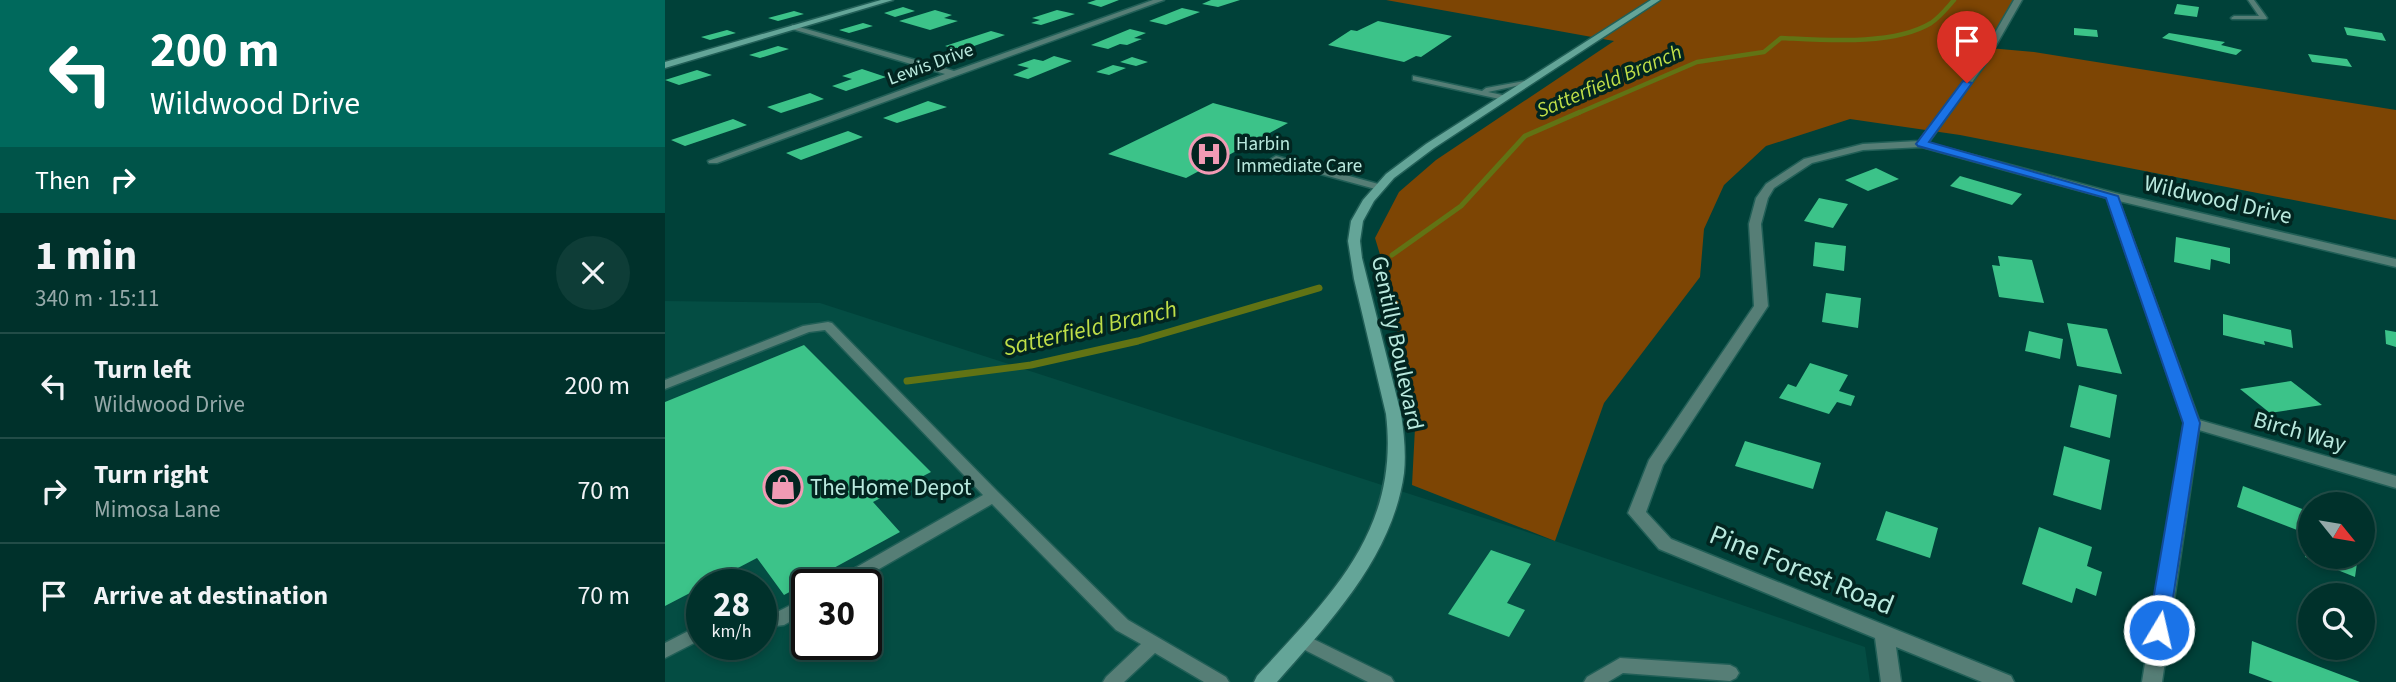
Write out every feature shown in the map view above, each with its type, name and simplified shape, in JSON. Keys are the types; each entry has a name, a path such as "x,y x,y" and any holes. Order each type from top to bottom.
{"street":[{"path":"665,65 889,0"},
{"name":"Lewis Drive","path":"713,161 1160,0"},
{"name":"Gentilly Boulevard","path":"1264,682 1331,605 1370,548 1380,527 1395,477 1397,434 1354,241 1362,210 1379,187 1416,155 1656,0"},
{"path":"1922,144 1982,63 2018,0"},
{"path":"795,27 953,74"},
{"name":"Wildwood Drive","path":"1655,464 1761,306 1755,224 1762,198 1770,186 1808,161 1833,153 1922,144 2112,196 2396,263"},
{"path":"2112,196 2192,423 2152,682"},
{"name":"Birch Way","path":"2192,423 2396,482"},
{"name":"Pine Forest Road","path":"1655,464 1637,513 1665,544 2004,682"},
{"path":"1884,633 1891,682"}],"lane":[{"path":"2234,18 2264,18 2251,0"},
{"path":"1416,78 1504,98"},
{"path":"1473,91 1530,82"},
{"path":"1276,159 1379,187"},
{"path":"665,385 807,329 828,326 1122,625 1220,682"},
{"path":"866,569 993,496"},
{"path":"665,651 686,640"},
{"path":"1301,640 1385,682"},
{"path":"1112,682 1154,643"},
{"path":"1593,682 1620,665 1730,673"}],"shaded area":[{"path":"1386,0 2018,0 1989,48 2034,52 2396,110 2396,220 1960,135 1850,119 1766,146 1724,185 1704,229 1700,277 1604,403 1555,541 1412,485 1415,428 1388,281 1375,238 1399,192 1436,160 1614,41"},
{"path":"665,301 820,303 1555,541 1865,647 1870,682 665,682"}],"building":[{"path":"1096,0 1119,0 1101,7 1087,3"},
{"path":"1211,0 1240,0 1218,7 1202,4"},
{"path":"2177,4 2199,7 2197,17 2174,14"},
{"path":"903,7 915,11 895,17 884,13"},
{"path":"1182,8 1200,12 1166,25 1149,21"},
{"path":"935,10 952,15 944,18 958,21 930,30 899,21"},
{"path":"1057,10 1075,14 1041,25 1031,23 1040,20 1032,18"},
{"path":"794,11 804,14 778,21 768,18"},
{"path":"1378,21 1452,36 1421,57 1416,56 1404,62 1328,45 1351,30 1357,31"},
{"path":"863,23 873,26 849,33 839,30"},
{"path":"2344,27 2382,33 2386,41 2347,35"},
{"path":"2074,28 2097,30 2098,37 2074,35"},
{"path":"1130,29 1146,33 1134,38 1142,39 1127,45 1120,44 1108,49 1091,45"},
{"path":"727,30 736,33 710,40 701,37"},
{"path":"991,31 1005,35 960,51 945,46"},
{"path":"2169,33 2225,42 2221,45 2242,50 2236,55 2162,38"},
{"path":"778,46 789,49 760,58 749,55"},
{"path":"2308,54 2347,59 2352,67 2312,62"},
{"path":"1054,56 1072,61 1028,79 1013,75 1029,68 1017,65 1034,59 1043,61"},
{"path":"1132,57 1148,62 1136,66 1120,62"},
{"path":"1113,65 1126,68 1109,75 1096,72"},
{"path":"862,69 886,77 846,91 832,86 852,79 842,76"},
{"path":"697,70 712,75 679,85 665,80"},
{"path":"810,93 824,99 781,113 767,107"},
{"path":"928,101 947,107 897,123 883,118"},
{"path":"1213,103 1288,123 1186,178 1108,154"},
{"path":"733,119 747,125 685,146 671,140"},
{"path":"848,131 863,137 801,160 786,153"},
{"path":"1876,168 1899,179 1868,191 1845,180"},
{"path":"1960,176 2022,194 2012,205 1950,186"},
{"path":"1819,198 1848,204 1833,228 1804,221"},
{"path":"2176,237 2230,248 2230,264 2211,259 2210,270 2174,262"},
{"path":"1815,242 1846,246 1844,271 1813,266"},
{"path":"1998,256 2032,260 2044,303 1999,297 1992,265 2000,266"},
{"path":"1826,293 1861,298 1858,328 1822,322"},
{"path":"2223,314 2291,330 2293,348 2264,341 2265,345 2223,335"},
{"path":"2067,323 2107,329 2122,374 2077,366"},
{"path":"2385,330 2396,332 2396,347 2386,344"},
{"path":"2029,331 2063,339 2060,359 2025,351"},
{"name":"The Home Depot","path":"804,345 931,472 873,502 900,532 832,569 791,569 791,591 784,595 777,585 777,569 765,569 757,558 736,569 686,569 686,595 665,606 665,402"},
{"path":"1810,363 1848,375 1839,391 1855,396 1851,406 1837,402 1829,414 1779,398 1788,384 1796,387"},
{"path":"2291,381 2322,405 2270,413 2240,389"},
{"path":"2079,385 2117,395 2110,438 2070,427"},
{"path":"1745,441 1821,463 1813,489 1735,466"},
{"path":"2064,446 2110,460 2101,510 2053,495"},
{"path":"2243,486 2298,507 2298,530 2237,507"},
{"path":"1886,511 1938,528 1930,558 1876,540"},
{"path":"2039,527 2092,547 2087,566 2102,572 2096,596 2076,588 2072,603 2022,584"},
{"path":"1491,550 1531,564 1507,603 1525,610 1509,637 1448,614"},
{"path":"2335,569 2356,569 2355,577"},
{"path":"2252,641 2360,682 2273,682 2249,673"}],"waterway":[{"name":"Satterfield Branch","path":"1576,114 1697,62 1764,52 1781,38 1858,40 1915,30 1934,21 1954,0"},
{"name":"Satterfield Branch","path":"1392,255 1461,206 1525,136 1580,112"},
{"name":"Satterfield Branch","path":"907,381 1031,365 1138,341 1319,288"}],"place":[{"name":"Harbin Immediate Care","path":"1209,154"},
{"name":"The Home Depot","path":"783,487"}],"route":[{"path":"1967,83 1922,144 2112,196 2192,423 2159,630"}]}
